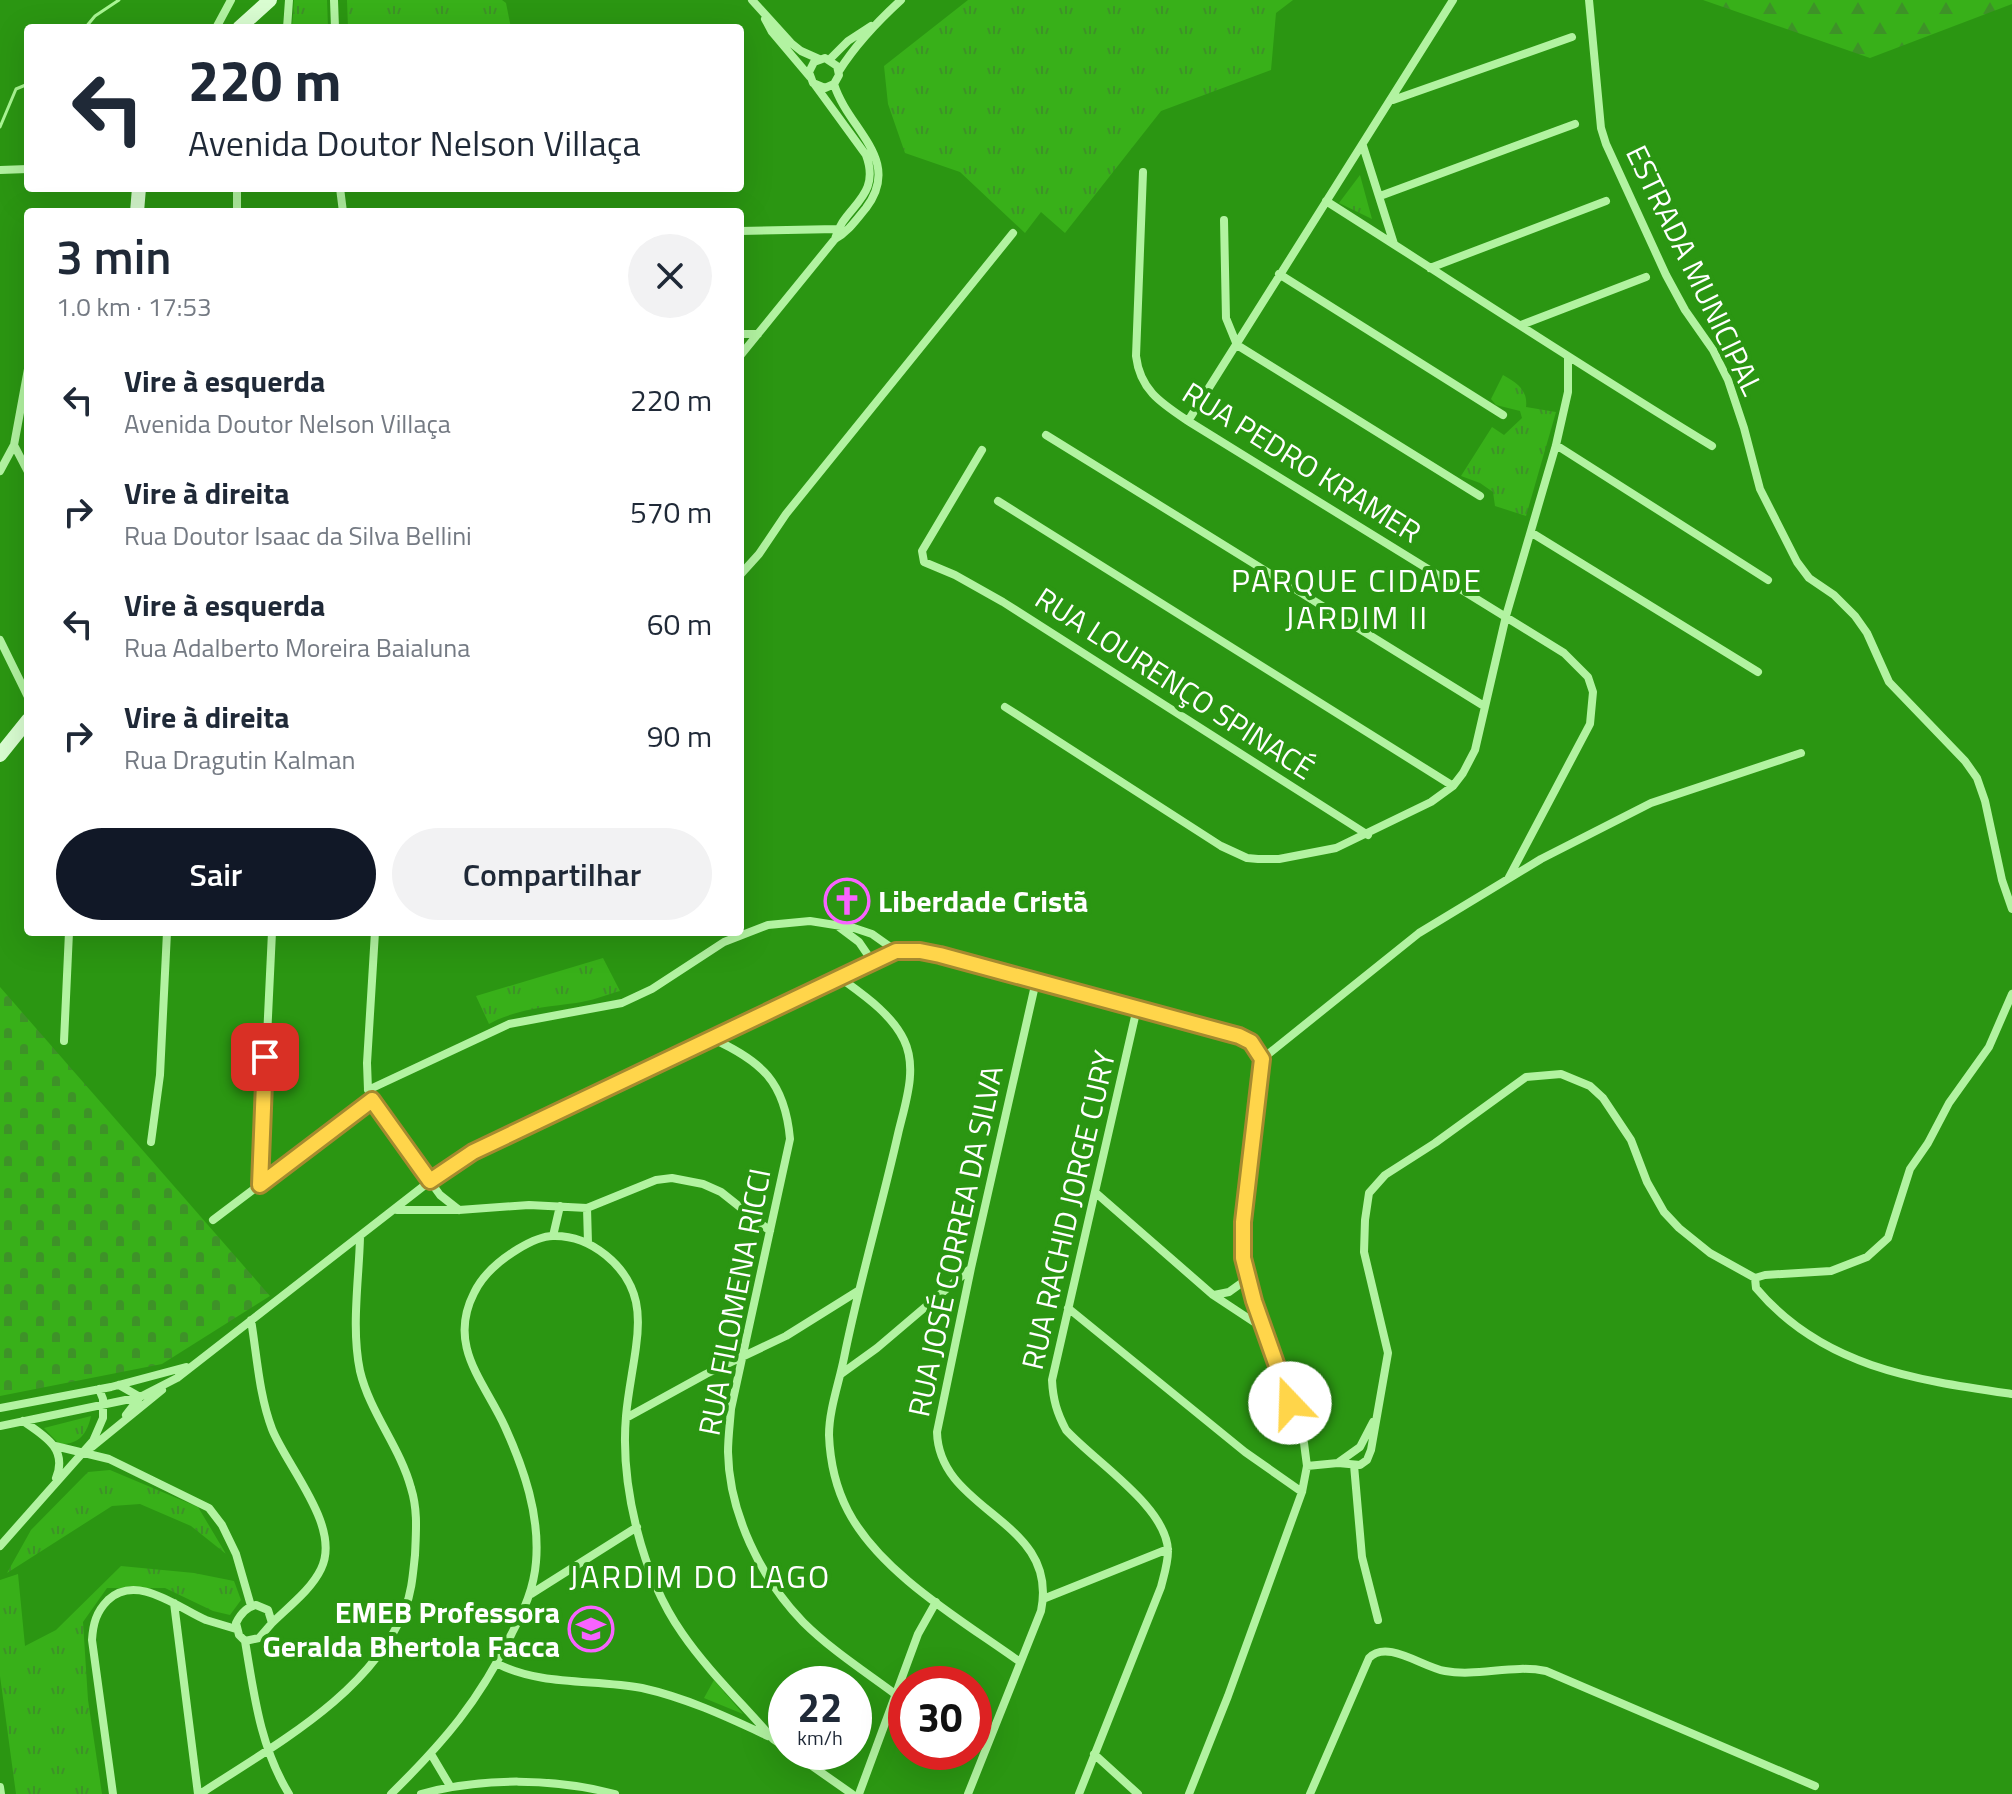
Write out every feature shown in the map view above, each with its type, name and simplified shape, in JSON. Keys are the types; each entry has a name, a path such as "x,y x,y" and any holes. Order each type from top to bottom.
{"street":[{"path":"218,24 231,0"},
{"path":"243,24 270,0"},
{"path":"287,24 289,0"},
{"path":"334,0 335,24"},
{"path":"752,0 801,51 819,59 830,59 848,41 878,21"},
{"path":"744,351 879,188 880,177 868,142 841,104 834,84 850,54 901,0"},
{"path":"1188,421 1453,0"},
{"name":"ESTRADA MUNICIPAL","path":"1589,0 1600,115 1606,144 1666,275 1728,380 1763,496 1803,571 1855,616 1867,633 1889,682 1965,761 1977,778 2012,909"},
{"path":"763,14 772,32 813,81 874,164"},
{"path":"1392,100 1572,37"},
{"path":"813,81 811,66 819,59"},
{"path":"830,59 839,71"},
{"path":"813,81 825,88 834,84"},
{"path":"1380,196 1575,124"},
{"path":"1363,146 1394,245"},
{"path":"0,170 24,169"},
{"name":"RUA PEDRO KRAMER","path":"1143,172 1136,356 1138,372 1158,400 1506,616 1578,663 1588,677 1593,692 1590,724 1508,879"},
{"path":"1326,201 1568,358 1712,446"},
{"path":"1430,268 1606,201"},
{"path":"1224,220 1226,318 1237,345 1480,496"},
{"path":"744,231 841,231"},
{"path":"744,571 786,514 1013,233"},
{"path":"1279,274 1503,415"},
{"path":"1521,325 1646,277"},
{"path":"744,334 758,334"},
{"path":"1005,707 1221,846 1247,858 1279,859 1336,848 1431,802 1453,786 1475,750 1506,616 1556,445 1568,392 1568,358"},
{"path":"0,471 14,445 24,391"},
{"path":"1046,435 1484,706"},
{"path":"14,445 24,464"},
{"path":"1556,445 1768,580"},
{"name":"RUA LOURENÇO SPINACÉ","path":"982,450 922,551 926,565 955,575 1003,602 1368,835"},
{"path":"998,501 1453,786"},
{"path":"1532,533 1758,672"},
{"path":"0,640 24,689"},
{"path":"0,755 24,725"},
{"path":"1262,1059 1407,942 1508,879 1598,828 1651,803 1801,753"},
{"path":"744,932 785,922 835,924 872,934 896,951"},
{"path":"835,924 859,942 872,961"},
{"path":"64,1041 69,936"},
{"path":"151,1142 160,1075 167,936"},
{"path":"260,1185 272,936"},
{"path":"375,936 367,1063 370,1095 430,1181 445,1200 459,1210"},
{"path":"213,1220 370,1095 509,1024 622,1003 652,989 737,936"},
{"path":"82,1454 190,1366 430,1181 473,1152 896,951 940,955 1239,1036 1251,1042 1262,1059 1243,1222 1242,1245 1247,1279 1301,1434 1307,1466 1302,1492 1189,1794"},
{"path":"839,977 895,1025 904,1039 910,1068 892,1161 858,1291 829,1431 830,1456 838,1488 848,1511 877,1551 936,1602 1020,1662"},
{"name":"RUA JOSÉ CORREA DA SILVA","path":"968,1794 1043,1599 1042,1571 1029,1547 949,1472 938,1448 940,1414 1036,981"},
{"path":"1307,1466 1354,1465 1363,1463 1369,1456 1388,1353 1364,1252 1369,1193 1385,1175 1526,1077 1561,1074 1590,1086 1603,1098 1631,1140 1647,1182 1664,1212 1710,1253 1755,1278 1831,1271 1856,1263 1884,1243 1894,1225 1910,1169 1949,1103 1989,1047 2012,994"},
{"name":"RUA RACHID JORGE CURY","path":"1137,1008 1052,1380 1057,1414 1080,1445 1150,1509 1163,1528 1168,1549"},
{"name":"RUA FILOMENA RICCI","path":"711,1038 734,1048 762,1068 781,1094 788,1112 790,1139 731,1409 728,1452 731,1483 751,1544 782,1598 804,1623 888,1689"},
{"path":"396,1210 529,1205 587,1208 656,1180 688,1180 721,1192 770,1231"},
{"path":"1096,1193 1213,1295 1263,1328"},
{"path":"553,1236 560,1206"},
{"path":"587,1208 588,1243"},
{"path":"391,1794 431,1754 473,1704 498,1664 531,1594 537,1541 528,1486 506,1430 468,1356 463,1323 475,1290 492,1268 526,1245 553,1236 588,1243 613,1262 631,1288 636,1303 637,1342 626,1418 628,1468 637,1527 663,1603 683,1634 768,1733"},
{"path":"174,1603 199,1794 267,1750 339,1697 366,1670 405,1609 413,1581 417,1527 411,1489 361,1371 357,1319 360,1237"},
{"path":"840,1374 877,1348 971,1268"},
{"path":"1755,1278 1756,1288 1796,1328 1843,1354 1921,1380 2012,1394"},
{"path":"1213,1295 1229,1292 1247,1279"},
{"path":"626,1418 786,1336 858,1291"},
{"path":"1068,1308 1245,1452 1302,1492"},
{"path":"245,1641 259,1638 317,1576 325,1560 326,1547 319,1517 271,1426 251,1320"},
{"path":"0,1408 119,1385 190,1366"},
{"path":"0,1426 140,1397 177,1378"},
{"path":"119,1385 140,1397"},
{"path":"0,1546 98,1433 104,1405 99,1389"},
{"path":"117,1427 140,1397"},
{"path":"1338,1463 1363,1443 1379,1408"},
{"path":"23,1421 55,1446 109,1459 199,1503 215,1515 236,1554 251,1606"},
{"path":"101,1440 109,1459"},
{"path":"55,1446 61,1462 55,1482"},
{"path":"1354,1465 1362,1557 1378,1620"},
{"path":"531,1594 637,1527"},
{"path":"1043,1599 1168,1549"},
{"path":"1079,1794 1161,1587 1168,1549"},
{"path":"113,1794 93,1653 93,1627 106,1602 122,1592 143,1591 205,1619 236,1629 245,1641 260,1726 275,1771 289,1794"},
{"path":"906,1666 918,1634 936,1602"},
{"path":"236,1629 240,1615 256,1605 268,1610 272,1623"},
{"path":"1310,1794 1369,1658 1381,1650 1392,1651 1420,1664 1446,1671 1514,1668 1546,1671 1815,1786"},
{"path":"498,1664 524,1674 610,1683 673,1696 702,1705 768,1737"},
{"path":"859,1794 888,1713"},
{"path":"431,1754 450,1786"},
{"path":"1094,1754 1138,1794"},
{"path":"818,1770 852,1794"},
{"path":"421,1794 450,1786 527,1782 615,1794"},
{"path":"0,1787 1,1794"}],"green space":[{"path":"294,0 327,0 328,24 292,24"},
{"path":"347,0 502,0 506,3 510,24 348,24"},
{"path":"968,0 1293,0 1276,13 1271,70 1161,111 1065,233 1041,212 1025,233 960,172 905,153 888,104 884,66"},
{"path":"1703,0 2012,0 2012,4 1870,58"},
{"path":"1360,175 1372,219 1339,203"},
{"path":"1503,375 1520,388 1526,407 1556,412 1526,516 1495,506 1493,492 1461,476 1492,427 1504,435 1522,418 1520,411 1496,405 1491,399"},
{"path":"603,958 620,991 582,1002 520,1012 489,1024 476,996"},
{"path":"0,987 270,1296 162,1364 0,1396"},
{"path":"91,1416 84,1433 72,1443 59,1444 44,1428"},
{"path":"110,1470 198,1507 226,1554 191,1526 140,1504 112,1506 7,1573 31,1530 88,1472"},
{"path":"121,1566 194,1573 234,1581 241,1600 230,1615 213,1611 165,1588 107,1588 83,1622 88,1700 102,1794 16,1794 0,1676 0,1580 18,1574 25,1646 56,1630"},
{"path":"714,1680 743,1714 704,1698"}],"waterway":[{"path":"88,24 119,0"},
{"path":"0,127 16,89 24,86"}],"place":[{"name":"Liberdade Cristã","path":"847,901"},
{"name":"EMEB Professora Geralda Bhertola Facca","path":"591,1629"}],"district":[{"name":"PARQUE CIDADE JARDIM II","path":"1357,598"},
{"name":"JARDIM DO LAGO","path":"700,1576"}],"route":[{"path":"265,1057 260,1185 372,1100 430,1181 473,1152 896,951 940,955 1239,1036 1251,1042 1262,1059 1243,1222 1243,1258 1254,1301 1290,1403"}]}
